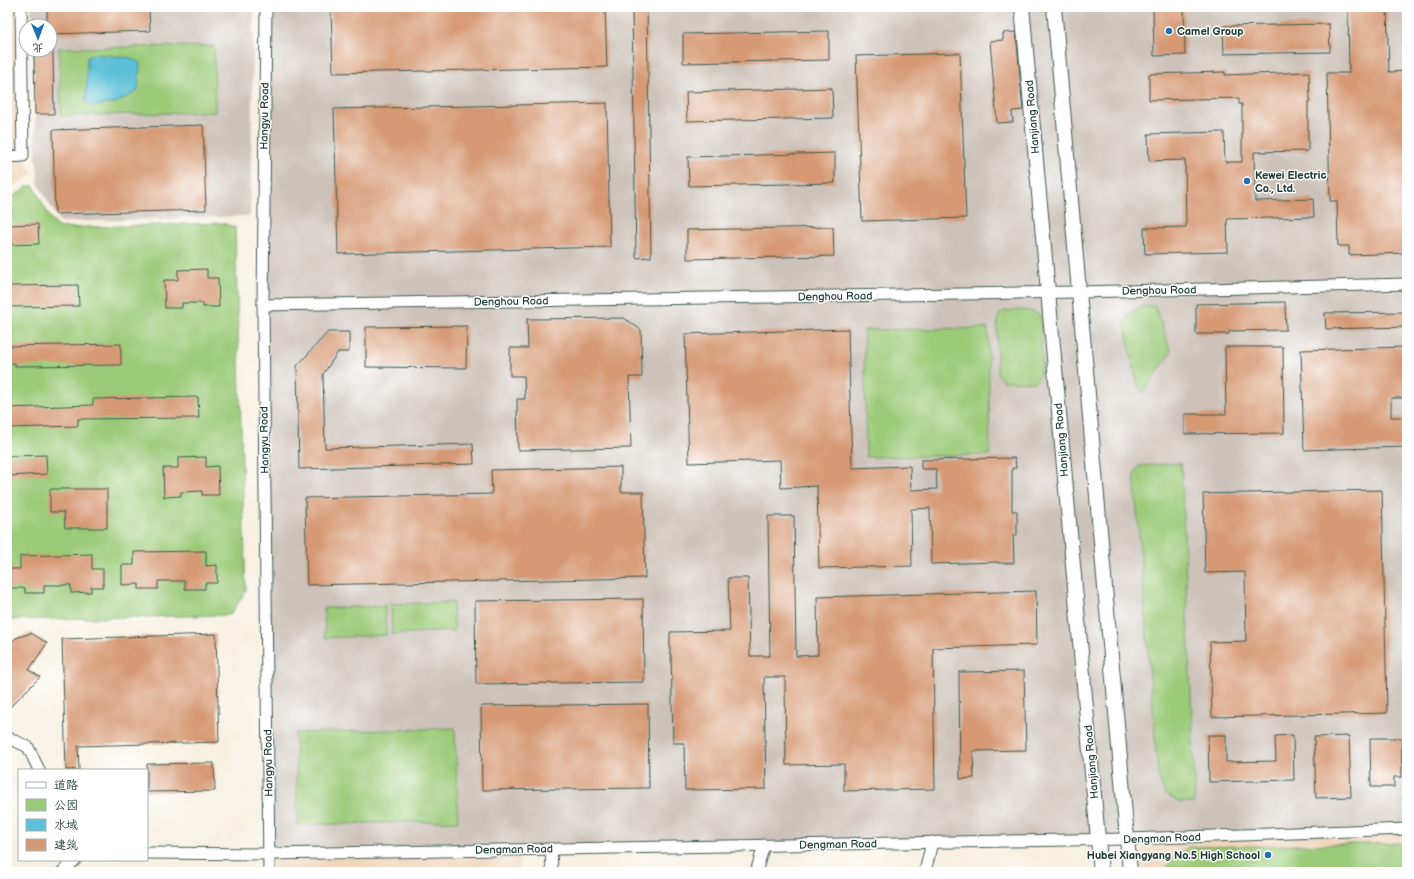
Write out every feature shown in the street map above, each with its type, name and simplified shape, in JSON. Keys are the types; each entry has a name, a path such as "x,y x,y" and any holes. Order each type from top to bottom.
{"main road":[{"name":"Hanjiang Road","path":"1022,7 1101,872"},
{"path":"1054,7 1130,872"}],"street":[{"path":"7,157 24,156 21,7"},
{"name":"Hangyu Road","path":"266,7 262,305 269,872"},
{"name":"Denghou Road","path":"262,305 1079,292 1407,284"},
{"path":"7,737 28,747 39,769"},
{"name":"Dengman Road","path":"148,853 269,854 1128,839 1407,829"},
{"path":"925,872 932,842"},
{"path":"756,872 764,845"},
{"path":"551,849 552,872"},
{"path":"62,872 74,861"}],"shaded area":[{"path":"31,7 254,7 250,216 60,222 39,186 36,157 33,58 58,58 58,18 32,18"},
{"path":"266,7 1407,7 1407,835 269,854"},
{"path":"7,9 21,9 21,18 18,18 18,58 22,58 23,156 33,174 7,190"},
{"name":"Hubei Xiangyang No.5 High School","path":"1407,832 1407,872 1131,872 1128,839"},
{"path":"520,849 520,872 269,872 269,854"}],"green space":[{"path":"214,46 215,112 61,116 59,48"},
{"path":"28,186 34,186 49,216 59,228 222,223 235,227 246,591 230,615 7,620 7,201"},
{"path":"1142,306 1155,306 1171,352 1143,393 1138,386 1124,322 1130,312"},
{"path":"1023,310 1034,312 1041,316 1042,364 1040,374 1035,382 1003,381 997,374 997,326 999,315 1005,311"},
{"path":"988,328 990,455 866,457 864,330"},
{"path":"1181,463 1195,789 1194,803 1178,802 1165,794 1158,776 1134,474 1139,466"},
{"path":"453,602 454,631 392,634 391,604"},
{"path":"385,606 386,635 325,638 324,608"},
{"path":"455,728 458,821 298,825 295,733"},
{"name":"Hubei Xiangyang No.5 High School","path":"1407,843 1407,872 1164,872 1173,858 1188,847"}],"water":[{"path":"95,54 131,58 140,63 138,91 116,103 93,106 86,101 87,57"}],"building":[{"path":"47,7 149,7 150,31 58,34 58,18 47,18"},
{"path":"331,7 605,7 607,67 333,73"},
{"path":"632,7 647,7 651,257 636,258"},
{"name":"Camel Group","path":"1153,7 1184,7 1185,55 1154,56"},
{"path":"1348,7 1387,7 1389,72 1407,71 1407,253 1349,255 1349,246 1338,246 1337,201 1330,201 1327,73 1349,73"},
{"path":"1329,24 1330,52 1224,54 1223,26"},
{"path":"829,31 829,60 683,63 683,34"},
{"path":"1016,32 1023,110 1012,111 1013,122 997,123 990,41 1003,40 1003,33"},
{"path":"960,53 966,218 862,221 856,56"},
{"path":"34,58 53,58 54,114 35,114"},
{"path":"1225,72 1225,75 1309,72 1310,102 1308,102 1308,151 1254,152 1255,201 1313,199 1314,217 1227,219 1228,252 1145,254 1144,228 1186,227 1185,160 1149,161 1148,134 1224,132 1225,162 1242,162 1242,104 1239,104 1239,98 1149,100 1149,74"},
{"path":"832,88 833,118 687,121 686,92"},
{"path":"607,103 610,247 338,254 334,109"},
{"path":"203,125 206,210 55,214 53,130"},
{"path":"835,153 835,183 689,186 688,157"},
{"path":"38,224 39,244 7,245 7,225"},
{"path":"833,227 834,256 687,259 687,230"},
{"path":"207,269 207,278 218,278 219,307 203,307 203,303 182,303 182,308 165,308 164,280 178,280 178,270"},
{"path":"78,285 79,306 7,307 7,286"},
{"path":"1285,302 1286,330 1229,331 1229,334 1196,334 1196,304"},
{"path":"1407,312 1407,327 1326,329 1325,313"},
{"path":"624,318 641,330 642,377 629,377 631,448 518,450 517,399 525,399 524,376 510,376 510,348 528,348 527,319"},
{"path":"467,326 466,368 366,367 366,327"},
{"path":"848,329 852,468 910,466 911,490 937,489 936,469 921,469 921,460 1015,458 1016,468 1012,468 1012,511 1017,511 1017,535 1013,535 1014,563 931,564 930,508 911,509 912,566 819,568 817,486 781,488 780,460 689,463 685,334"},
{"path":"328,332 349,332 349,352 338,352 323,374 325,448 473,444 474,464 299,469 297,366"},
{"path":"121,344 121,365 15,366 15,363 7,363 7,346"},
{"path":"1225,347 1283,347 1284,433 1185,434 1185,414 1226,414"},
{"path":"1407,347 1407,398 1391,398 1391,417 1407,417 1407,447 1304,450 1301,350"},
{"path":"198,397 199,418 78,419 78,426 7,428 7,408 93,405 93,399"},
{"path":"46,455 47,474 7,476 7,456"},
{"path":"206,457 206,467 218,466 219,495 202,495 202,491 181,492 181,496 164,497 163,468 178,468 178,458"},
{"path":"621,467 621,492 643,492 645,578 307,585 305,498 492,494 491,470"},
{"path":"50,489 107,489 107,528 65,528 64,512 50,512"},
{"path":"1382,490 1387,713 1212,717 1210,642 1246,641 1245,572 1205,573 1203,494"},
{"path":"768,516 794,516 796,656 818,655 817,597 1036,591 1037,645 933,648 935,789 844,791 844,764 786,765 785,677 764,677 766,789 685,790 684,743 673,743 670,632 730,631 728,578 748,578 750,656 770,656"},
{"path":"206,551 206,566 217,565 217,583 205,583 205,589 185,589 185,581 158,581 158,589 139,589 139,584 122,585 122,565 134,565 134,552"},
{"path":"92,554 92,569 103,569 103,587 91,587 91,592 71,593 71,585 44,585 44,593 25,593 25,588 8,588 8,569 20,569 20,556"},
{"path":"643,599 644,682 476,684 475,601"},
{"path":"31,633 47,643 29,670 40,677 7,710 7,647 16,638"},
{"path":"216,634 219,742 78,746 79,769 66,769 62,639"},
{"path":"1024,671 1026,750 973,751 974,778 960,779 959,672"},
{"path":"648,704 649,788 482,790 481,706"},
{"path":"1208,735 1226,735 1226,762 1276,761 1275,736 1293,735 1294,780 1209,782"},
{"path":"1349,736 1351,797 1316,798 1314,737"},
{"path":"1370,738 1401,738 1402,777 1394,777 1394,787 1371,787"},
{"path":"214,763 215,791 148,792 147,764"}],"place":[{"name":"Camel Group","path":"1169,31"},
{"name":"Kewei Electric Co., Ltd.","path":"1247,181"},
{"name":"Hubei Xiangyang No.5 High School","path":"1268,855"}]}
